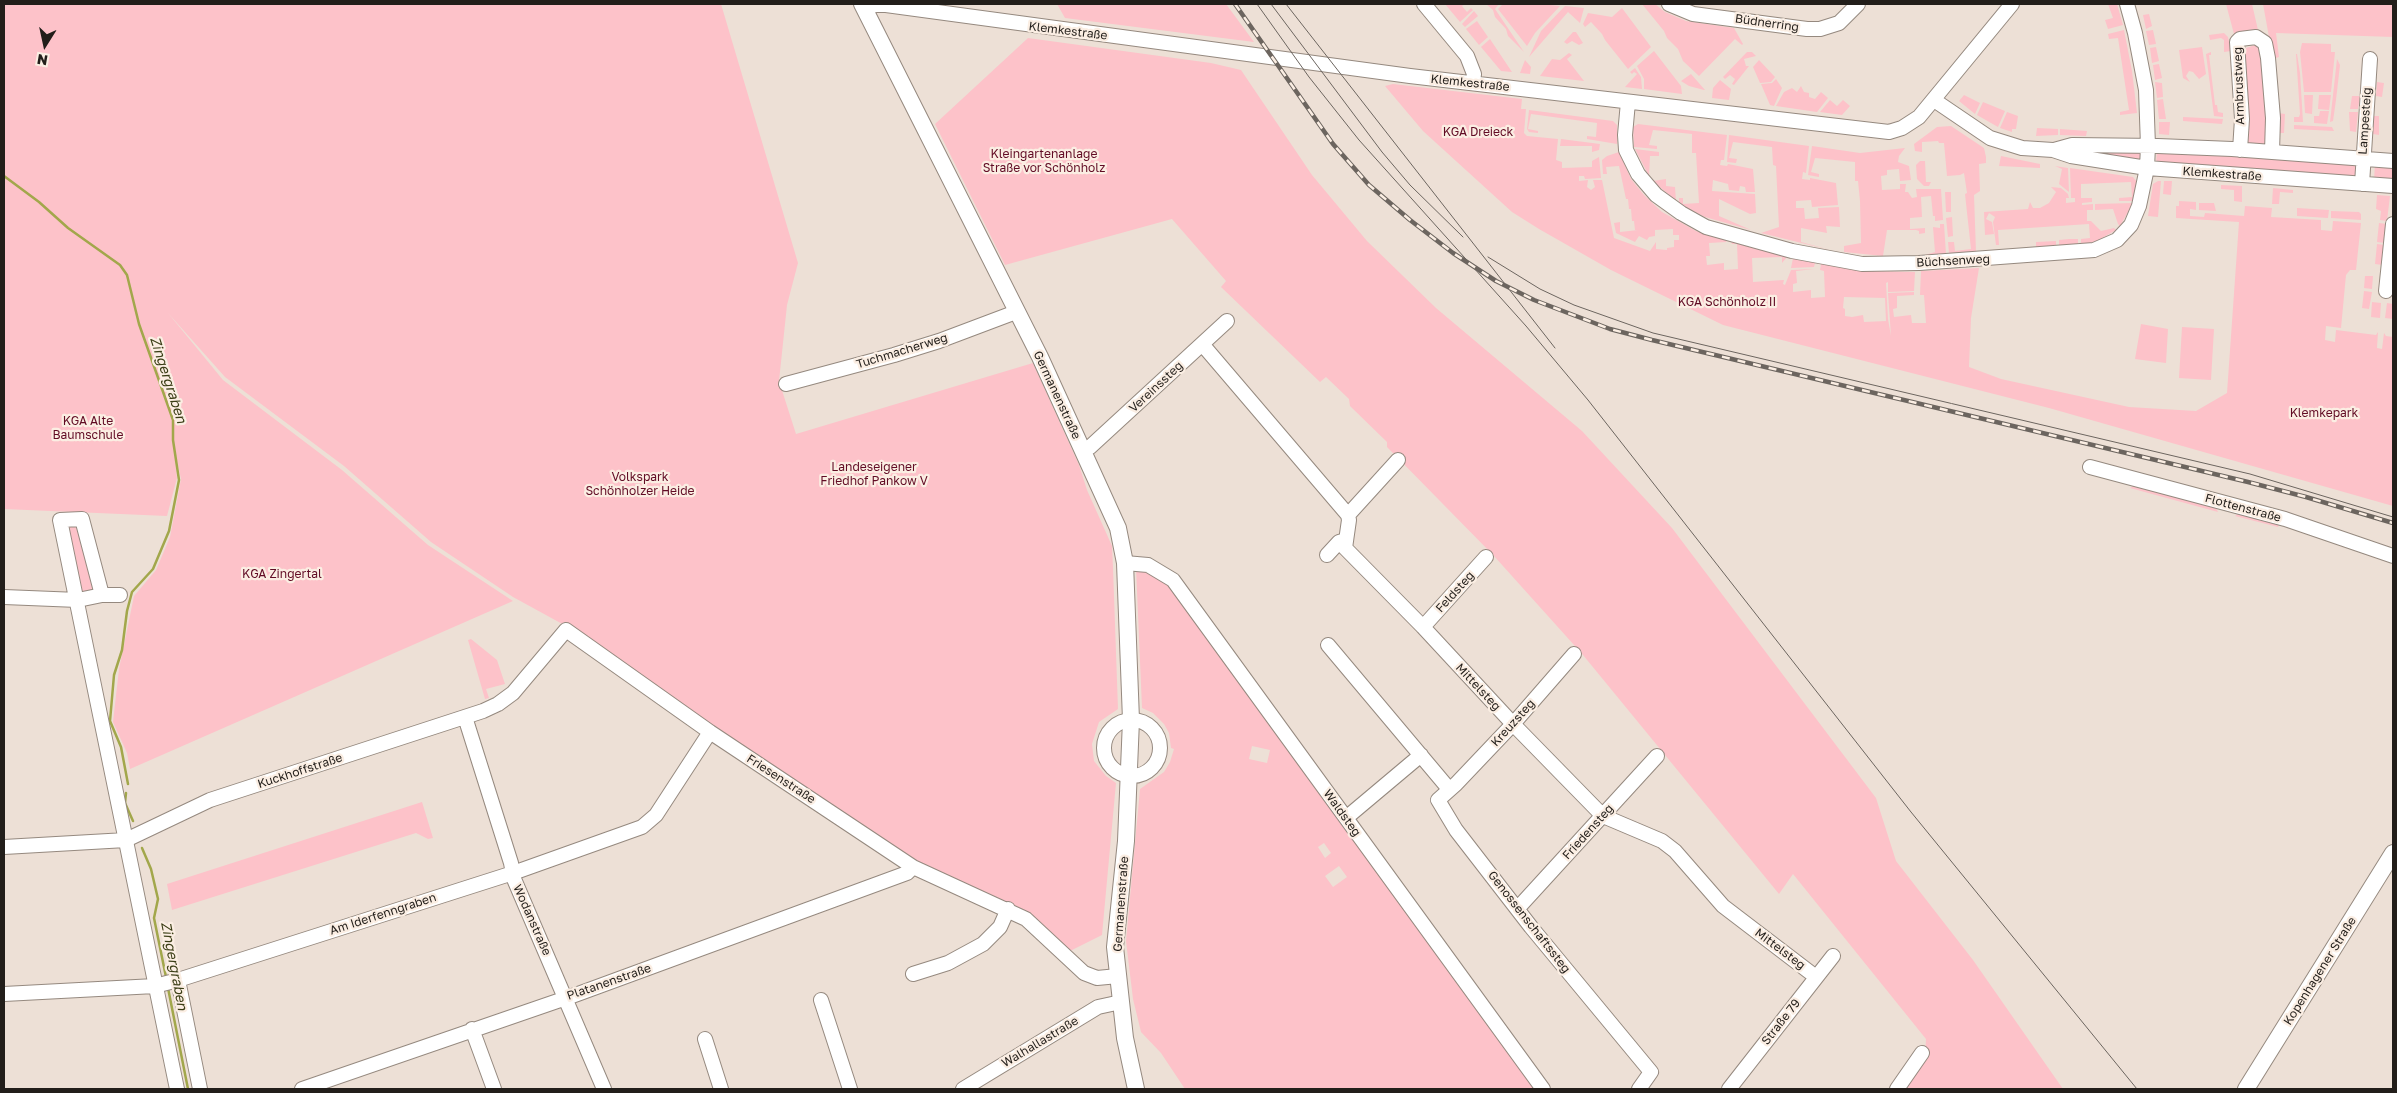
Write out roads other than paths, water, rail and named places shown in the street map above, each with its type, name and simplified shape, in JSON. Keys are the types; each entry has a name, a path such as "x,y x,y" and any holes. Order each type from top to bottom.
{"main road":[{"name":"Germanenstraße","path":"863,6 1016,312 1083,450 1118,528 1125,563 1131,720 1125,844 1116,948 1125,1038 1136,1089"},
{"name":"Kopenhagener Straße","path":"2246,1089 2393,853"}],"street":[{"path":"1424,4 1467,56 1474,74 1473,82"},
{"name":"Büdnerring","path":"1669,4 1693,14 1807,29 1820,29 1839,23 1858,4"},
{"path":"1934,100 2012,4"},
{"name":"Büchsenweg","path":"1628,102 1625,134 1626,150 1632,163 1656,195 1681,213 1706,227 1773,246 1862,264 1910,264 2094,250 2117,240 2130,225 2139,206 2147,168 2146,90 2135,32 2127,4"},
{"name":"Klemkestraße","path":"863,6 886,5 1224,52 1889,132 1911,124 1934,100 1990,138 2022,148 2053,150 2071,156 2147,168 2393,186"},
{"name":"Armbrustweg","path":"2240,150 2242,120 2237,42 2240,39 2256,37 2265,43 2268,58 2273,118 2272,152"},
{"name":"Lampesteig","path":"2362,184 2370,59"},
{"name":"Klemkestraße","path":"2053,150 2072,145 2148,146 2240,150 2393,161"},
{"path":"2386,291 2393,224"},
{"name":"Tuchmacherweg","path":"786,384 939,341 1016,312"},
{"name":"Vereinssteg","path":"1083,450 1090,447 1227,321"},
{"path":"1202,344 1348,514 1346,540 1339,542 1327,555"},
{"path":"1348,514 1398,460"},
{"name":"Flottenstraße","path":"2090,467 2285,519 2393,556"},
{"path":"102,595 82,519 60,520 126,840 200,1089"},
{"name":"Mittelsteg","path":"1346,540 1345,548 1603,816 1662,841 1674,851 1722,906 1816,977"},
{"name":"Feldsteg","path":"1423,627 1486,557"},
{"name":"Waldsteg","path":"1125,563 1148,564 1173,580 1543,1089"},
{"path":"4,597 78,600 102,595 120,595"},
{"name":"Kuckhoffstraße","path":"4,847 126,840 210,800 465,717 506,699 566,630"},
{"name":"Friesenstraße","path":"566,630 710,732 913,866 1026,919 1084,973 1097,978 1118,976"},
{"path":"1328,645 1449,789"},
{"name":"Kreuzsteg","path":"1449,789 1513,724 1574,654"},
{"name":"Wodanstraße","path":"465,717 514,879 604,1089"},
{"path":"1131,720 1139,720 1153,729 1160,745 1160,753 1154,766 1143,774 1129,776 1122,775 1110,767 1106,760 1104,743 1110,729 1123,721 1131,720"},
{"name":"Am Iderfenngraben","path":"4,994 167,983 513,873 650,822 710,732"},
{"path":"1346,818 1421,755"},
{"name":"Friedensteg","path":"1518,908 1657,756"},
{"name":"Genossenschaftssteg","path":"1449,789 1438,800 1444,814 1531,927 1651,1072 1639,1089"},
{"name":"Platanenstraße","path":"302,1089 566,997 907,873 913,866"},
{"path":"913,974 948,963 983,944 1000,927 1008,909"},
{"name":"Straße 79","path":"1729,1089 1833,956"},
{"path":"167,983 177,1089"},
{"path":"821,1000 850,1089"},
{"name":"Walhallastraße","path":"963,1089 1098,1007 1121,1002"},
{"path":"472,1029 494,1089"},
{"path":"705,1039 721,1089"},
{"path":"1896,1089 1922,1054"}],"waterway":[{"name":"Zingergraben","path":"4,176 39,202 68,228 120,265 127,275 139,324 173,420 173,440 179,480 169,531 153,569 132,592 127,611 122,650 114,675 110,721 121,747 128,784"},
{"name":"Zingergraben","path":"126,793 125,803 133,821"},
{"name":"Zingergraben","path":"142,848 151,869 158,899 154,918 166,977"},
{"name":"Zingergraben","path":"168,988 188,1089"}],"tram line":[{"path":"1257,4 1309,77 1359,140 1526,326 1588,400 1911,812 2137,1089"},
{"path":"1271,4 1382,152 1410,185 1463,237"},
{"path":"1286,4 1555,348"},
{"path":"1488,257 1540,289 1574,305 1653,333 2250,474 2393,517"}],"railway":[{"path":"1235,4 1333,144 1369,185 1453,253 1496,281 1534,300 1610,329 1652,340 2248,482 2393,523"}],"park label":[{"name":"KGA Dreieck","path":"1478,132"},
{"name":"Kleingartenanlage Straße vor Schönholz","path":"1044,161"},
{"name":"KGA Schönholz II","path":"1727,302"},
{"name":"Klemkepark","path":"2324,413"},
{"name":"KGA Alte Baumschule","path":"88,428"},
{"name":"Landeseigener Friedhof Pankow V","path":"874,474"},
{"name":"Volkspark Schönholzer Heide","path":"640,484"},
{"name":"KGA Zingertal","path":"282,574"}]}
